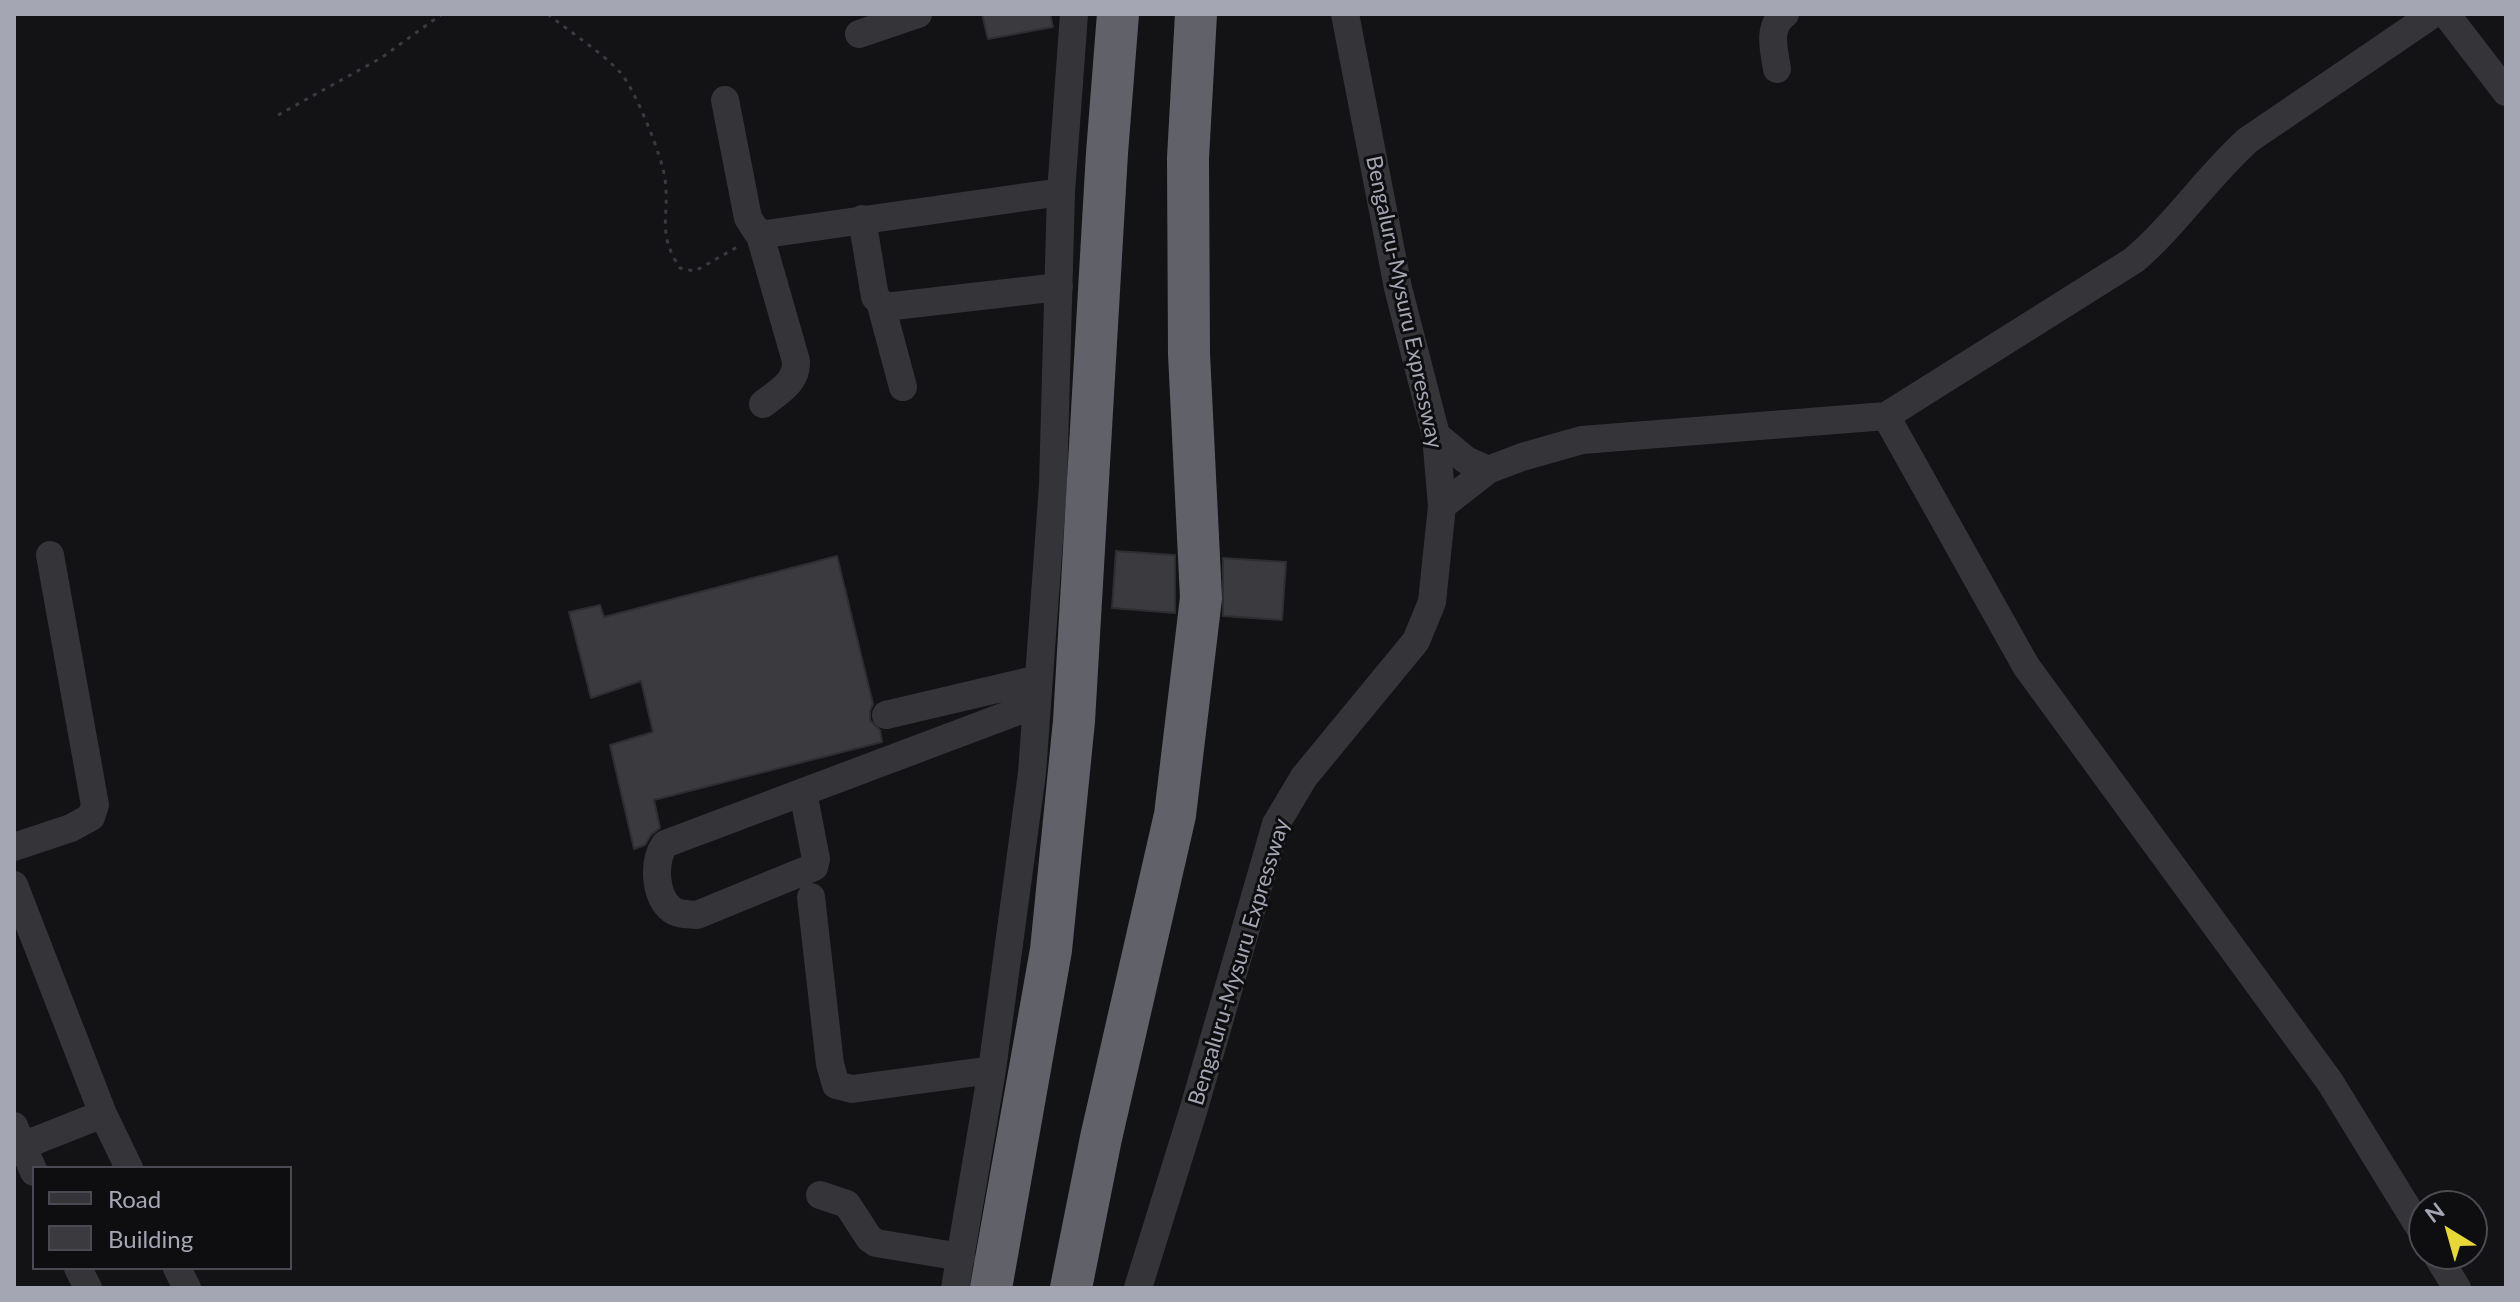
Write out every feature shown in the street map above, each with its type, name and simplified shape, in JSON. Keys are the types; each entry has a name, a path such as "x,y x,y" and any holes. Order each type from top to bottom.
{"highway":[{"path":"991,1288 1051,950 1072,737 1118,14"},
{"path":"1071,1288 1101,1138 1175,815 1201,598 1189,354 1188,158 1196,14"}],"street":[{"path":"859,34 918,14"},
{"path":"955,1288 992,1070 1032,773 1053,485 1061,192 1074,14"},
{"name":"Bengaluru-Mysuru Expressway","path":"1138,1288 1276,824 1304,777 1416,641 1432,602 1442,506 1436,435 1398,288 1345,14"},
{"path":"1777,69 1772,42 1775,26 1785,14"},
{"path":"1442,506 1488,470 1582,440 1886,416 2134,260 2248,140 2433,14"},
{"path":"2446,14 2506,92"},
{"path":"725,100 748,218 759,232 796,361 797,372 792,381 763,404"},
{"path":"759,232 766,234 1061,192"},
{"path":"862,219 875,297 881,305 903,387"},
{"path":"881,305 1059,287"},
{"path":"1886,416 2026,666 2330,1082 2408,1209"},
{"path":"1436,435 1466,460 1488,470"},
{"path":"14,847 81,823 91,817 95,805 50,555"},
{"path":"886,715 1038,691"},
{"path":"803,792 816,859 814,867 697,915 671,909 662,897 657,869 659,853 665,844 803,792 1038,691"},
{"path":"14,885 103,1114 128,1166"},
{"path":"811,897 830,1064 836,1085 852,1089 992,1070"},
{"path":"32,1168 18,1136 103,1114"},
{"path":"820,1195 847,1204 869,1238 876,1243 961,1257"},
{"path":"79,1270 88,1288"},
{"path":"178,1270 187,1288"},
{"path":"2446,1270 2457,1288"}],"path":[{"path":"278,115 381,58 442,14"},
{"path":"548,14 619,71 631,90 662,167 666,241 680,268 695,271 723,257 759,232"}],"building":[{"path":"982,14 1050,14 1053,27 988,39"},
{"path":"1116,551 1175,555 1175,613 1112,608"},
{"path":"837,556 873,704 870,720 880,730 882,742 654,800 660,828 645,845 634,849 610,745 653,732 641,681 591,698 569,612 600,605 604,617"},
{"path":"1223,558 1286,562 1282,620 1223,616"}]}
